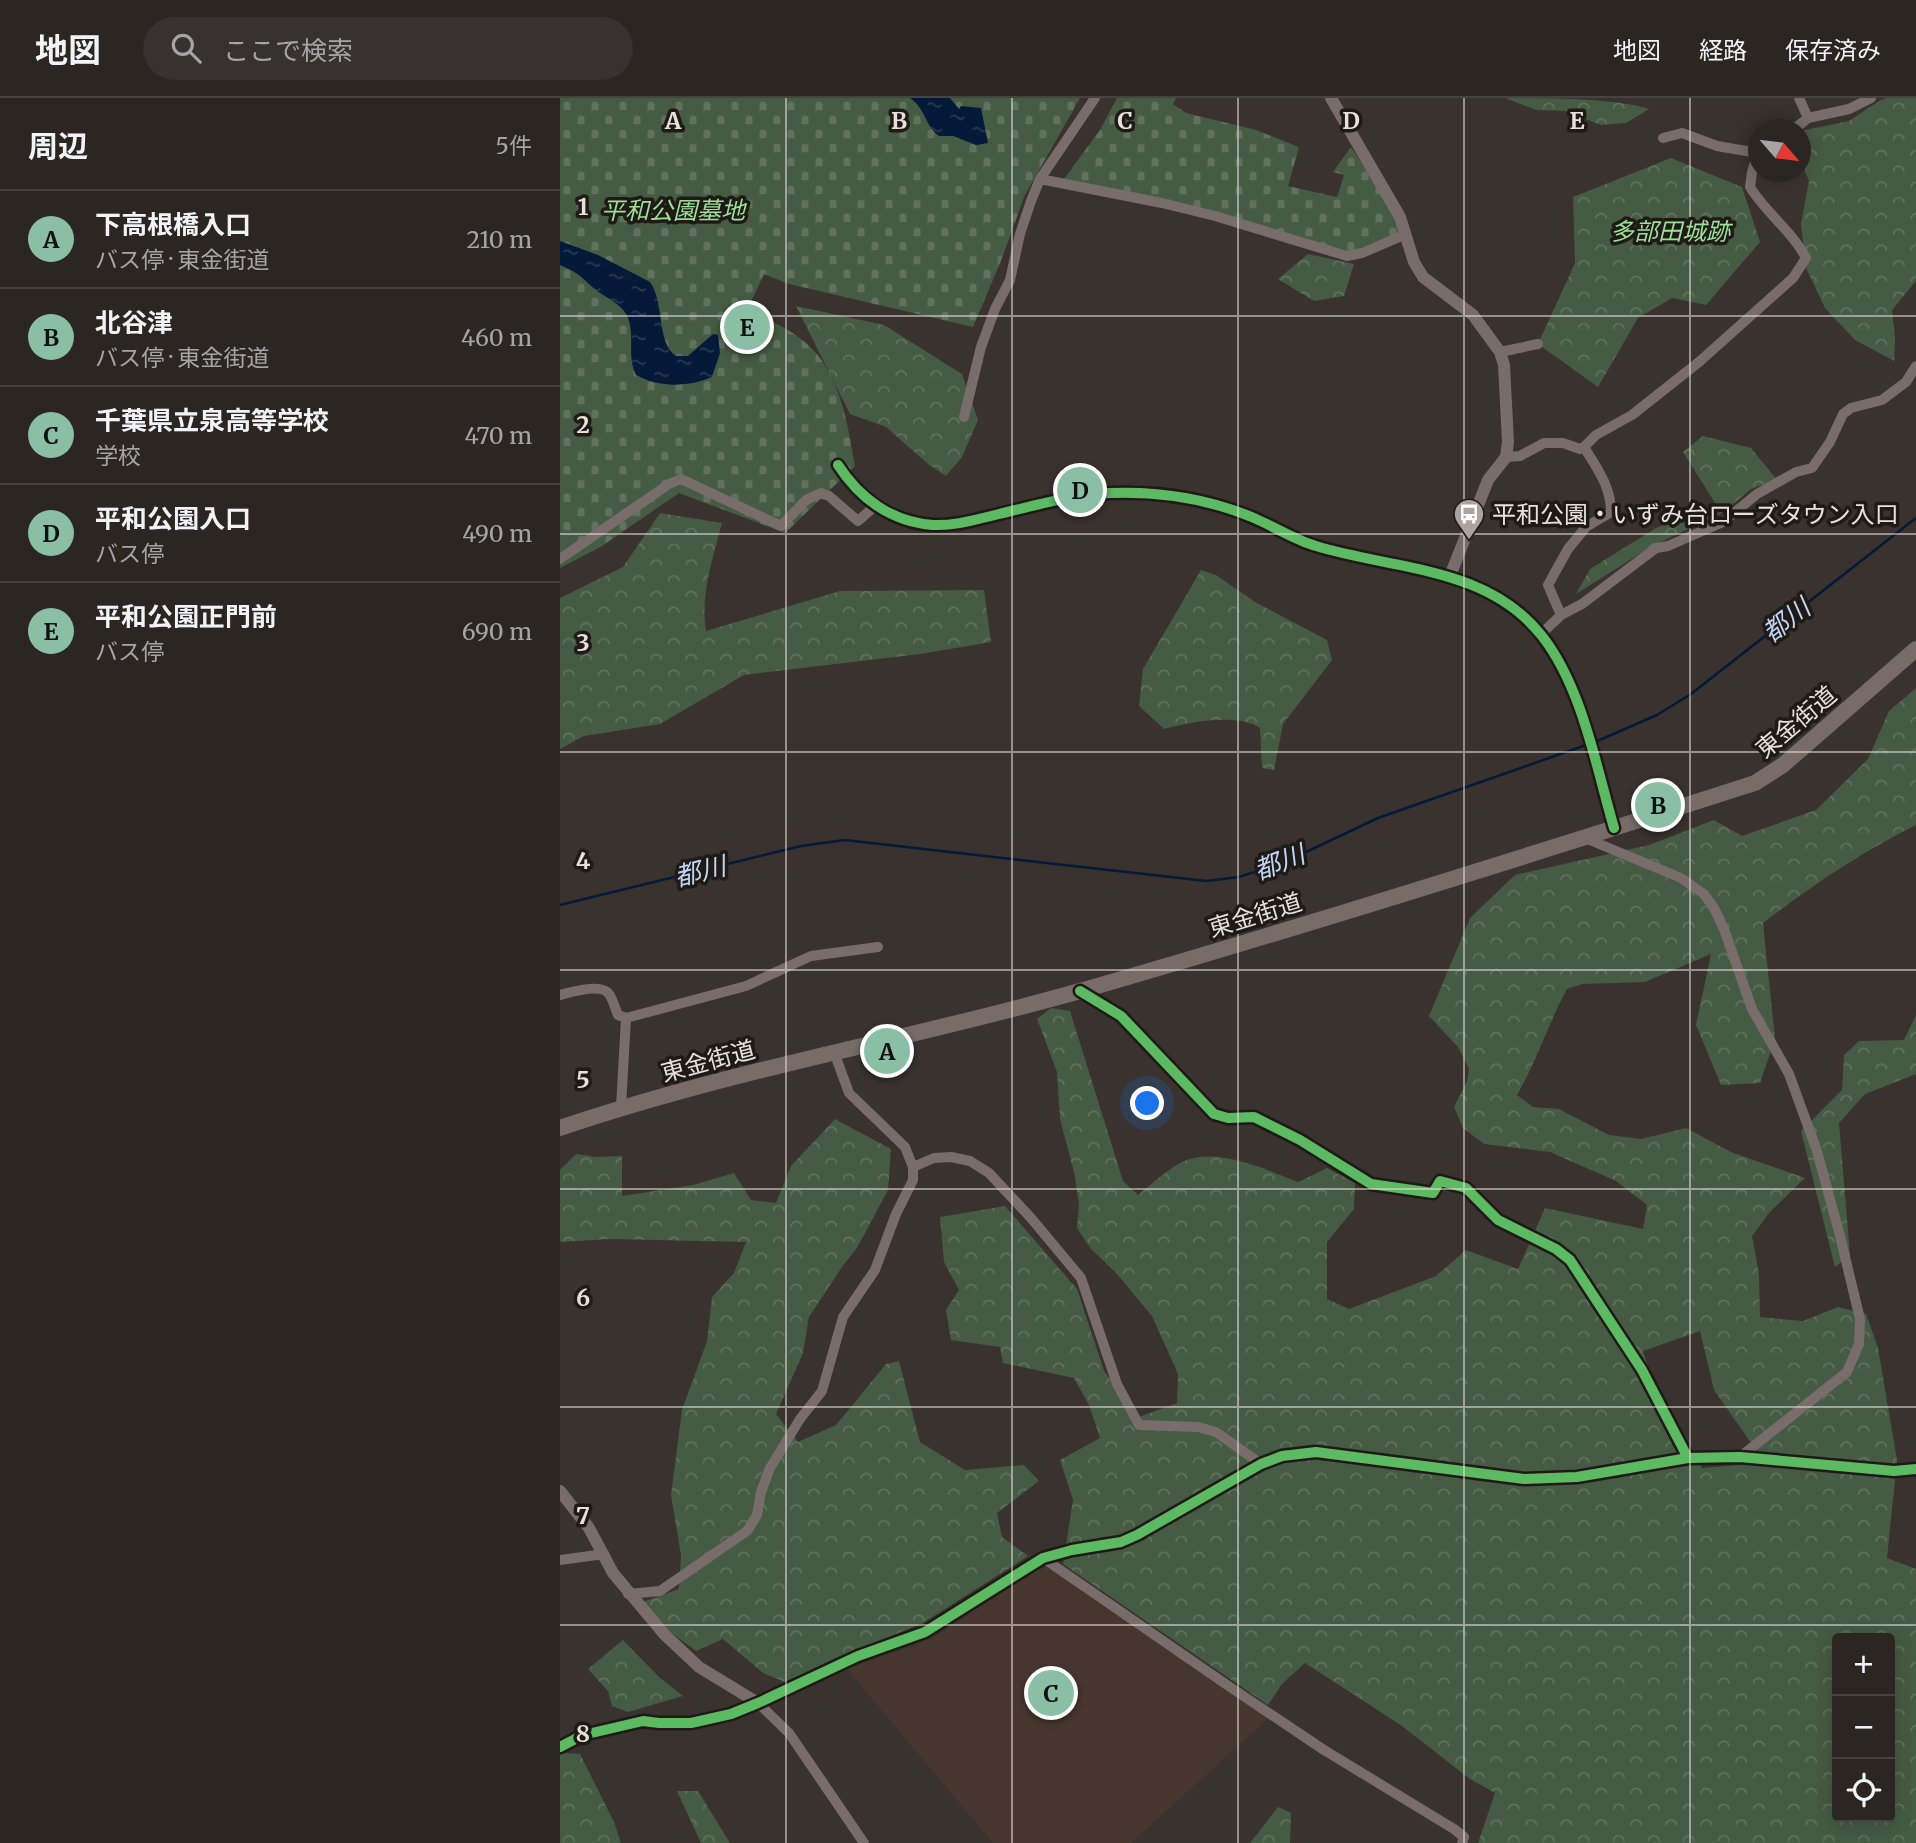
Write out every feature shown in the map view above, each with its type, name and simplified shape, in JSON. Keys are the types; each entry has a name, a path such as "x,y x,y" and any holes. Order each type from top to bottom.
{"highway":[{"name":"東金街道","path":"560,1128 621,1107 1080,991 1584,838 1755,783 1771,774 1916,649"}],"street":[{"path":"964,417 981,348 995,309 1010,280 1020,234 1040,179 1095,98"},
{"path":"1331,98 1399,217 1414,262 1423,276 1473,315 1500,352 1506,378 1506,457 1488,480 1450,576"},
{"path":"1799,98 1808,118 1849,108 1871,98"},
{"path":"1663,138 1682,133 1717,146 1748,151"},
{"path":"1040,179 1202,213 1347,256 1362,253 1404,235"},
{"path":"1506,457 1520,456 1544,443 1563,443 1580,449 1584,447 1596,435 1632,415 1699,362 1784,286 1807,258 1800,245 1758,200 1750,187 1751,182"},
{"path":"1500,352 1538,344"},
{"path":"1541,635 1561,615 1582,604 1656,548 1668,546 1723,522 1756,494 1796,472 1812,468 1830,442 1843,414 1851,408 1882,400 1906,382 1916,366"},
{"path":"1561,615 1548,585 1568,549 1586,527 1611,512 1611,500 1604,480 1584,447"},
{"path":"838,465 875,506 895,516 930,525 955,525 1076,496 1135,493 1170,496 1191,499 1251,517 1306,543 1347,555 1450,576 1473,584 1497,597 1526,619 1541,635 1570,683 1614,828"},
{"path":"560,559 669,484 681,479 780,526 806,500 821,494 858,521 875,506"},
{"path":"1584,838 1681,877 1709,901 1724,929 1752,1009 1789,1074 1817,1151 1840,1236 1860,1319 1859,1344 1847,1372 1740,1458"},
{"path":"560,995 584,989 603,989 609,993 618,1015 626,1018 746,986 811,956 878,947"},
{"path":"1080,991 1121,1016 1214,1114 1228,1118 1254,1117 1300,1140 1371,1184 1433,1193 1440,1181 1466,1188 1498,1220 1556,1249 1570,1260 1600,1303 1642,1370 1688,1458"},
{"path":"621,1107 626,1018"},
{"path":"628,1594 660,1591 747,1531 754,1522 769,1468 800,1419 822,1391 843,1317 875,1270 913,1180 913,1167 905,1147 845,1088 834,1052"},
{"path":"913,1167 934,1158 951,1157 970,1161 989,1173 1031,1219 1081,1278 1117,1384 1139,1425 1198,1427 1216,1432 1261,1464"},
{"path":"560,1747 583,1735 643,1721 691,1723 731,1714 858,1656 925,1632 1043,1558 1121,1542 1261,1464 1282,1457 1316,1452 1524,1479 1555,1479 1688,1458 1740,1458 1894,1471 1916,1469"},
{"path":"560,1491 580,1514 612,1573 628,1594 685,1656 758,1703 789,1733 864,1843"},
{"path":"560,1560 604,1554"},
{"path":"1043,1558 1324,1750 1454,1829 1464,1837 1462,1843"}],"shaded area":[{"path":"1049,1565 1270,1717 1131,1843 993,1843 847,1669 913,1646 941,1633 1000,1591"}],"green space":[{"name":"平和公園墓地","path":"560,98 1080,98 1024,197 973,327 789,284 764,274 747,310 800,338 814,350 824,364 840,396 855,466 785,533 679,493 602,546 560,568"},
{"path":"1117,98 1176,98 1173,104 1186,113 1256,130 1299,147 1288,186 1337,197 1344,175 1333,172 1351,147 1389,205 1400,233 1368,248 1345,252 1064,179 1100,130"},
{"path":"1505,98 1599,101 1649,109 1626,123 1601,125 1565,111 1536,110"},
{"name":"多部田城跡","path":"1887,98 1916,98 1916,281 1892,310 1894,361 1855,340 1825,308 1806,268 1801,224 1809,182 1811,182 1811,129 1849,121"},
{"name":"多部田城跡","path":"1671,158 1742,187 1760,242 1706,305 1672,298 1638,318 1598,387 1538,344 1575,263 1573,197"},
{"path":"1308,254 1354,264 1344,296 1314,301 1278,279"},
{"path":"796,306 884,325 962,374 978,420 962,457 946,476 886,427 850,414"},
{"path":"1703,436 1751,448 1777,480 1751,489 1724,512 1654,545 1576,594 1590,569 1656,528 1717,506 1683,452"},
{"path":"660,513 722,523 706,590 706,631 840,591 984,590 991,642 920,654 744,675 660,724 584,736 560,749 560,598 623,567"},
{"path":"1201,570 1216,575 1255,602 1327,640 1332,660 1283,724 1274,770 1262,768 1260,728 1250,723 1226,720 1164,729 1139,706 1143,669"},
{"path":"1916,688 1916,825 1837,870 1763,923 1775,1039 1760,1083 1721,1085 1696,1025 1711,954 1645,982 1582,984 1567,989 1517,1095 1533,1107 1559,1109 1609,1135 1641,1139 1686,1128 1731,1152 1805,1178 1770,1212 1752,1236 1759,1274 1760,1317 1803,1321 1838,1307 1866,1314 1878,1348 1897,1460 1887,1558 1916,1569 1916,1843 1478,1843 1495,1793 1470,1779 1402,1726 1305,1663 1282,1684 1268,1705 1063,1564 1073,1500 1060,1460 1100,1438 1089,1405 1074,1378 1003,1363 1000,1347 951,1340 946,1310 959,1290 944,1262 940,1217 1005,1206 1077,1289 1104,1371 1139,1417 1177,1403 1178,1374 1152,1316 1116,1273 1091,1249 1077,1228 1079,1204 1074,1172 1060,1119 1057,1072 1037,1019 1051,1008 1070,1011 1123,1181 1138,1195 1175,1166 1200,1157 1243,1162 1298,1182 1327,1168 1355,1183 1354,1209 1327,1242 1327,1299 1349,1309 1436,1276 1466,1250 1518,1269 1545,1208 1643,1229 1647,1205 1616,1181 1550,1152 1484,1144 1463,1128 1454,1107 1467,1081 1469,1069 1458,1047 1429,1016 1470,918 1515,875 1649,845 1714,820 1742,836 1816,810 1868,759 1889,711","holes":["1700,1331 1714,1390 1761,1454 1740,1465 1702,1468 1651,1375 1643,1351"]},
{"path":"1916,1015 1916,1074 1865,1094 1839,1123 1850,1255 1835,1267 1801,1131 1842,1090 1844,1055 1859,1041 1904,1040"},
{"path":"835,1119 891,1149 888,1190 857,1248 809,1317 803,1353 776,1414 798,1442 836,1425 886,1364 899,1361 920,1442 965,1470 1024,1465 1039,1481 997,1513 1002,1537 1028,1556 923,1623 785,1682 763,1673 723,1639 696,1651 646,1614 643,1602 679,1589 681,1555 671,1495 682,1410 707,1341 712,1297 734,1273 746,1242 610,1239 560,1242 560,1170 576,1154 596,1157 622,1156 622,1196 693,1185 734,1173 751,1200 776,1203 791,1166"},
{"path":"623,1640 659,1677 683,1696 628,1712 612,1706 608,1691 588,1669"},
{"path":"560,1753 580,1754 614,1822 621,1843 560,1843"},
{"path":"677,1791 698,1791 730,1843 701,1843"},
{"path":"1278,1807 1291,1813 1290,1843 1250,1843"}],"water":[{"path":"910,98 950,98 959,109 961,106 981,108 988,143 976,145 953,136 939,136"},
{"path":"560,241 598,255 650,282 658,300 666,341 676,356 688,356 713,334 718,335 720,353 712,377 694,383 674,385 654,382 636,375 631,357 630,325 625,312 578,274 560,265"}],"waterway":[{"name":"都川","path":"1595,742 1657,715 1691,694 1916,518"},
{"name":"都川","path":"560,905 801,846 845,840 1206,881 1239,877 1287,861 1378,818 1586,745"}],"cycle path":[{"path":"838,465 856,488 878,507 918,523 956,524 1094,494 1165,495 1237,511 1308,543 1467,583 1520,613 1542,636 1556,656 1578,703 1614,828"},
{"path":"1080,991 1121,1016 1214,1114 1228,1118 1254,1117 1300,1140 1371,1184 1433,1193 1440,1181 1466,1188 1498,1220 1556,1249 1570,1260 1642,1370 1688,1458"},
{"path":"560,1747 583,1735 643,1721 691,1723 731,1714 858,1656 925,1632 1043,1558 1121,1542 1137,1535 1261,1464 1282,1456 1316,1452 1524,1479 1577,1477 1688,1458 1740,1457 1894,1471 1916,1469"}],"place":[{"name":"平和公園正門前","path":"747,327"},
{"name":"平和公園入口","path":"1080,490"},
{"name":"平和公園・いずみ台ローズタウン入口","path":"1469,541"},
{"name":"北谷津","path":"1658,805"},
{"name":"下高根橋入口","path":"887,1051"},
{"name":"千葉県立泉高等学校","path":"1051,1693"}]}
